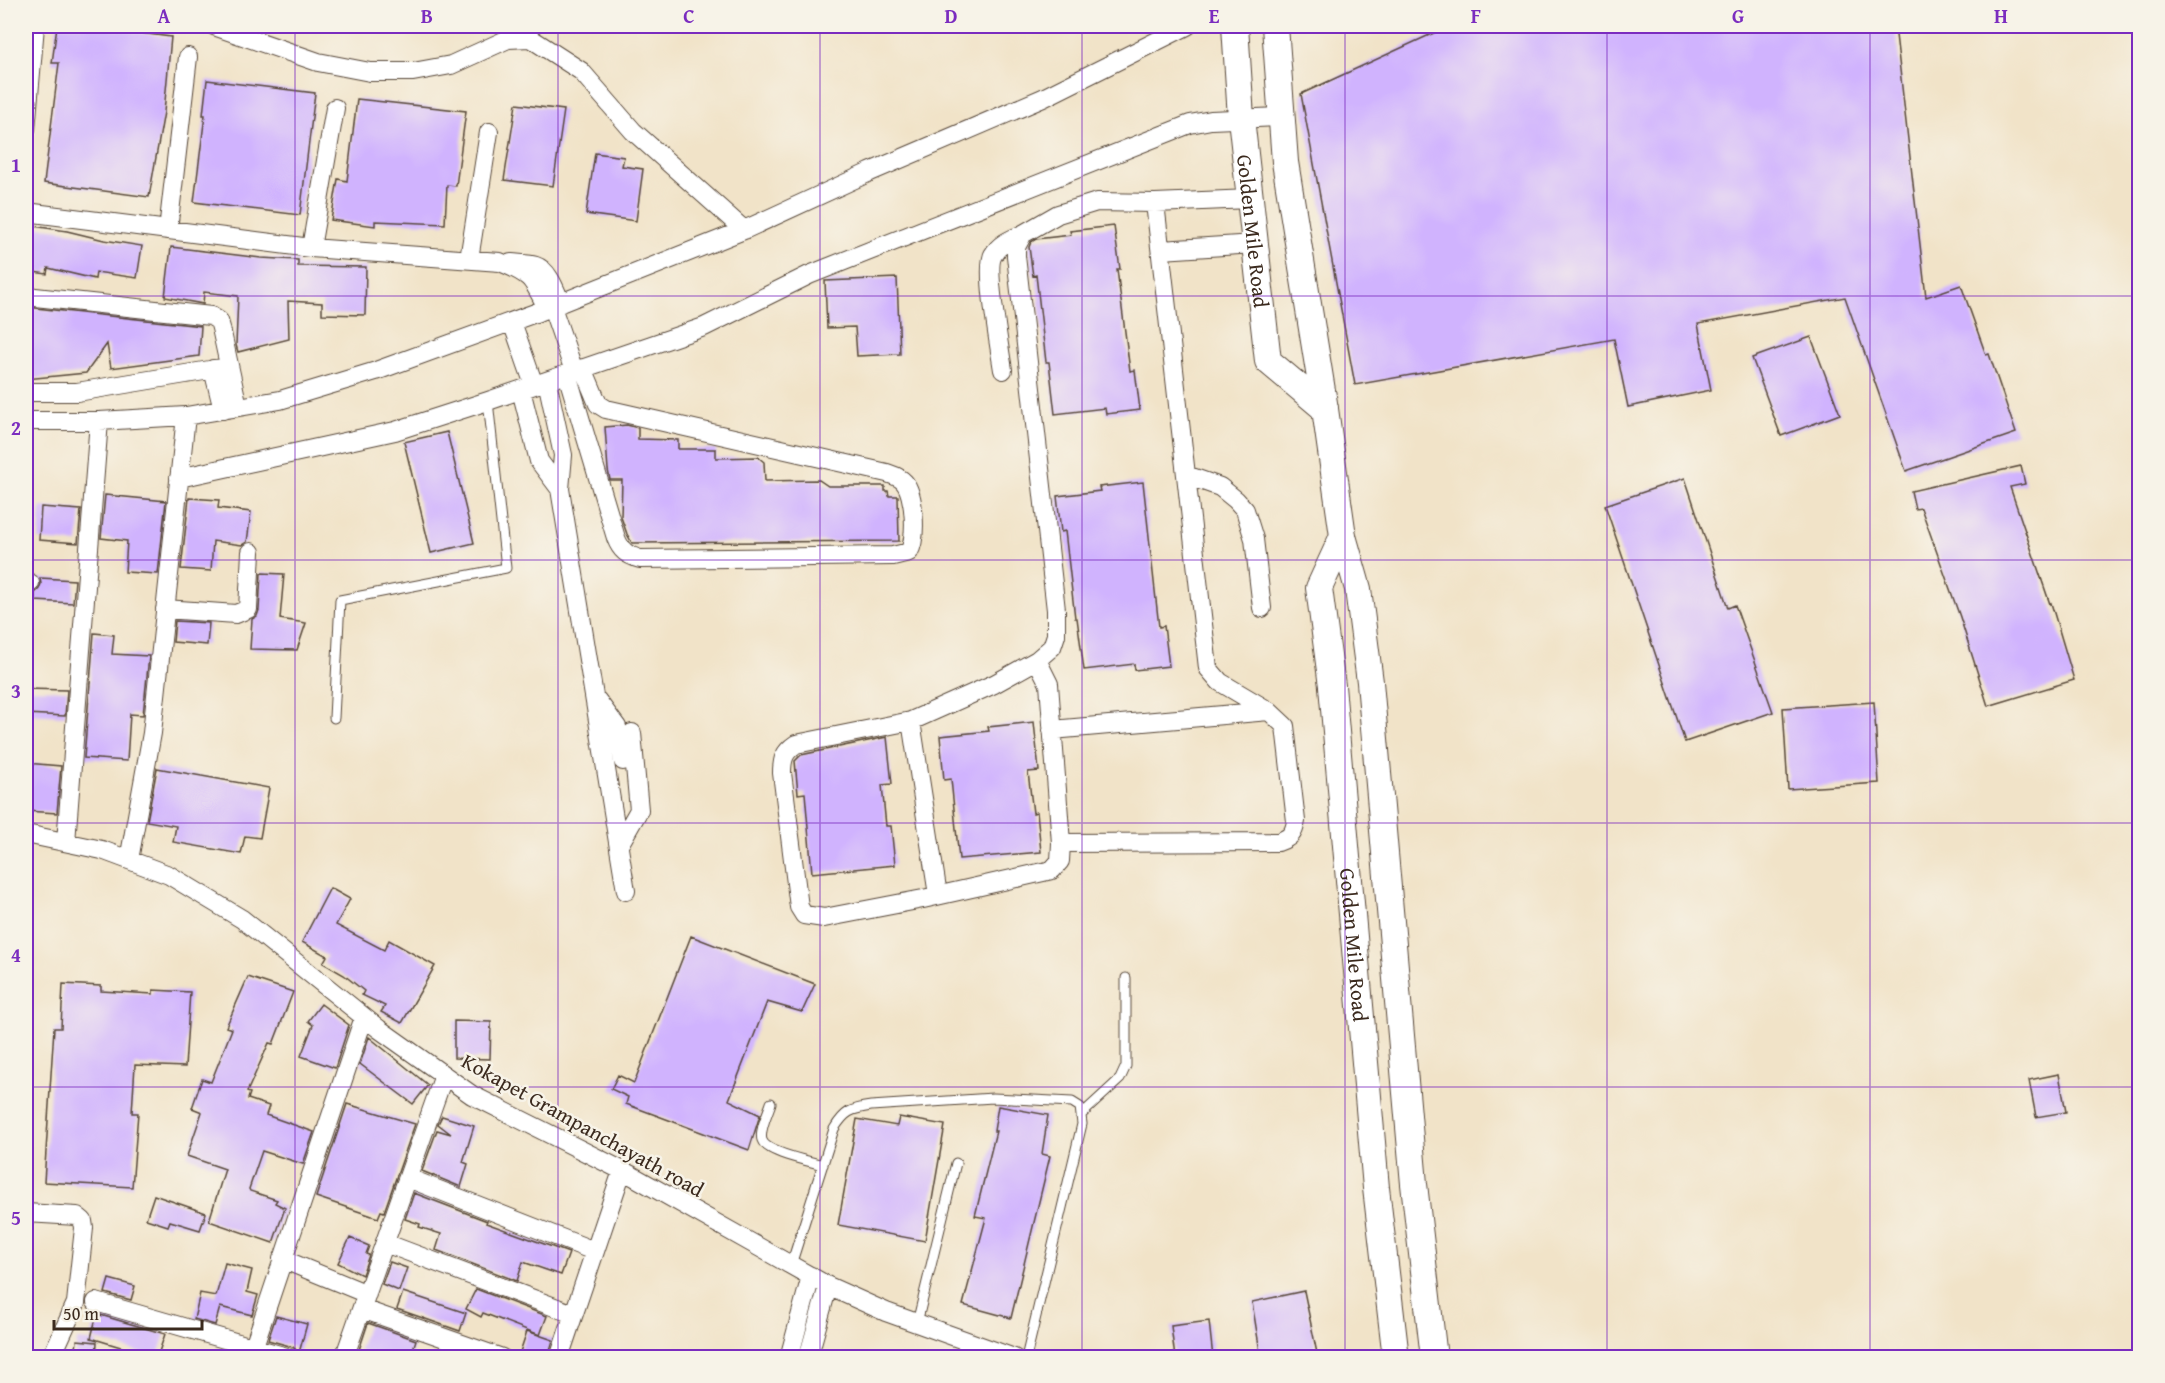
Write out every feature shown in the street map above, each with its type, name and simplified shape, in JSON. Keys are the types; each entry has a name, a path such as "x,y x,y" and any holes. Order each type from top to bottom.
{"street":[{"path":"26,130 36,26"},
{"path":"214,26 318,62 370,72 413,72 451,64 508,39 530,38 581,71 633,131 744,230"},
{"path":"26,421 99,421 186,416 280,400 376,371 512,322 744,230 870,172 1043,98 1187,26"},
{"name":"Golden Mile Road","path":"1235,26 1241,118 1268,361 1325,409"},
{"name":"Golden Mile Road","path":"1275,26 1285,162 1343,536 1358,589 1370,682 1413,1172 1434,1358"},
{"path":"168,230 188,57"},
{"path":"311,248 335,108"},
{"path":"179,478 395,430 488,401 704,327 808,276 1190,124 1211,120 1280,117"},
{"path":"469,259 489,132"},
{"path":"1003,370 992,285 992,257 1002,244 1059,214 1097,202 1155,203 1250,199"},
{"path":"1061,843 1278,842 1287,839 1295,831 1296,821 1285,726 1269,711 1220,682 1208,668 1155,203"},
{"path":"26,212 311,248 500,262 521,271 534,282 553,306 575,371 580,416 616,538 620,548 628,555 640,559 892,556 909,552 912,547 915,537 912,501 905,483 898,477 617,413 602,408 575,371"},
{"path":"1023,234 1016,247 1016,256 1056,610 1056,635 1052,647 1037,660 994,684 911,721 796,744 786,750 782,760 782,772 799,907 804,915 824,918 1052,870 1060,861 1061,843 1049,684 1037,660"},
{"path":"1161,250 1255,244"},
{"path":"26,296 211,316 219,321 221,368 230,408"},
{"path":"512,322 534,385 563,455 560,489 626,891"},
{"path":"26,392 84,391 221,368"},
{"path":"534,385 539,461 560,489"},
{"path":"580,416 602,408"},
{"path":"129,860 152,733 186,416"},
{"path":"66,842 99,421"},
{"path":"1186,475 1220,488 1245,510 1254,539 1262,608"},
{"name":"Golden Mile Road","path":"1343,536 1318,588 1332,686 1376,1188 1396,1358"},
{"path":"165,609 236,614 248,609 251,552"},
{"path":"594,696 619,733 629,805"},
{"path":"1052,730 1269,711"},
{"path":"911,721 938,895"},
{"path":"619,845 639,810 632,733"},
{"path":"26,834 26,842"},
{"name":"Kokapet Grampanchayath road","path":"26,834 102,850 169,875 242,919 364,1017 472,1095 622,1171 828,1286 917,1323 1014,1358"},
{"path":"254,1346 364,1017"},
{"path":"344,1358 444,1075"},
{"path":"559,1358 622,1171"},
{"path":"408,1178 594,1251"},
{"path":"26,1213 77,1216 83,1221 76,1303 51,1358"},
{"path":"385,1243 573,1314"},
{"path":"282,1259 364,1301 502,1358"},
{"path":"789,1358 811,1276"},
{"path":"808,1358 828,1286"},
{"path":"96,1302 290,1358"}],"lane":[{"path":"334,718 339,600 506,568 488,401"},
{"path":"1082,1113 1120,1079 1126,1066 1126,978"},
{"path":"791,1265 834,1129 842,1116 853,1109 993,1098 1072,1102 1080,1107 1082,1124 1026,1358"},
{"path":"771,1103 762,1132 762,1140 768,1149 823,1165"},
{"path":"917,1323 956,1163"}],"building":[{"path":"57,26 111,26 110,29 171,37 164,112 149,197 44,183 59,63 52,63"},
{"path":"1449,26 1895,26 1926,297 1961,285 1986,355 1989,354 2016,433 1906,471 1845,297 1698,324 1711,390 1628,407 1614,339 1355,385 1301,94"},
{"path":"207,80 315,93 300,215 194,202"},
{"path":"357,99 466,111 456,186 447,185 445,224 375,221 375,226 331,220 338,179 347,181"},
{"path":"516,104 564,110 553,186 504,180"},
{"path":"595,153 624,157 622,166 643,169 636,221 586,214"},
{"path":"26,225 142,246 137,278 96,272 95,279 48,268 47,274 26,271"},
{"path":"1114,226 1130,371 1135,370 1140,410 1106,414 1105,408 1055,414 1049,362 1046,362 1036,275 1033,276 1029,247 1036,239 1071,235 1070,231"},
{"path":"171,247 298,260 298,266 366,267 365,315 322,314 322,303 288,301 289,339 238,352 236,345 238,296 204,292 203,304 165,297"},
{"path":"897,278 900,354 857,356 855,327 827,328 825,281"},
{"path":"26,307 201,326 199,356 111,368 107,344 86,373 26,379"},
{"path":"1811,337 1840,414 1781,436 1752,358"},
{"path":"627,425 638,428 638,439 678,440 678,449 716,449 716,458 758,457 764,462 765,481 819,480 828,486 885,486 885,491 888,491 889,496 898,496 899,541 632,543 621,517 622,480 610,480 605,427"},
{"path":"447,432 474,543 431,553 404,442"},
{"path":"2021,466 2025,484 2010,487 2051,603 2074,680 1988,706 1960,617 1921,508 1915,509 1911,491"},
{"path":"1685,478 1728,608 1735,605 1773,712 1685,742 1605,505"},
{"path":"1143,482 1159,627 1164,626 1169,666 1135,670 1134,664 1084,670 1077,618 1075,618 1065,531 1061,532 1057,496 1100,491 1099,487"},
{"path":"105,495 166,501 158,574 125,572 127,541 101,538"},
{"path":"189,498 219,500 218,508 251,512 247,542 242,545 213,541 211,571 181,569"},
{"path":"41,507 81,510 78,543 39,540"},
{"path":"261,573 284,574 280,619 306,623 297,650 250,649 252,619 257,616 259,610"},
{"path":"40,578 75,580 73,603 35,601 35,593 41,584"},
{"path":"175,621 209,623 207,645 173,642"},
{"path":"94,633 114,635 112,654 149,656 143,715 130,714 127,761 84,758"},
{"path":"26,689 67,690 65,716 26,714"},
{"path":"1874,702 1879,783 1788,789 1783,708"},
{"path":"1034,722 1039,771 1028,772 1033,813 1037,812 1041,852 959,859 951,779 944,780 940,736 989,731 988,727"},
{"path":"887,737 892,784 882,785 886,826 891,826 895,865 812,873 805,793 798,794 795,761 801,755"},
{"path":"26,763 61,766 57,813 26,811"},
{"path":"157,768 269,788 260,838 245,836 241,854 173,842 176,826 147,821"},
{"path":"330,888 350,899 336,925 384,950 389,940 435,966 402,1023 381,1012 385,1006 362,995 364,991 344,975 323,963 327,956 302,942"},
{"path":"691,936 815,984 802,1012 767,1002 729,1100 760,1115 749,1150 626,1104 628,1097 611,1089 618,1075 634,1083"},
{"path":"248,977 293,992 273,1044 269,1043 247,1092 250,1093 248,1099 269,1106 266,1115 314,1132 303,1164 262,1151 249,1189 277,1200 275,1203 285,1208 273,1243 209,1221 225,1169 187,1156 202,1112 192,1108 202,1079 211,1082 232,1029 226,1027"},
{"path":"63,984 101,986 101,991 153,994 153,990 190,992 185,1067 135,1065 132,1113 138,1113 132,1187 44,1182 54,1028 61,1028"},
{"path":"321,1004 349,1025 335,1068 301,1056 313,1025 308,1021"},
{"path":"454,1021 491,1022 490,1059 454,1058"},
{"path":"369,1037 428,1085 413,1104 360,1064"},
{"path":"2059,1074 2066,1112 2036,1117 2029,1080"},
{"path":"347,1104 415,1124 384,1212 381,1211 378,1218 316,1197"},
{"path":"998,1106 1048,1115 1042,1154 1050,1156 1011,1318 963,1305 986,1218 975,1216 996,1131 994,1131"},
{"path":"442,1116 474,1126 463,1162 468,1164 461,1187 422,1171 437,1130 451,1134 438,1124"},
{"path":"899,1117 945,1125 925,1241 838,1225 857,1119 897,1126"},
{"path":"414,1193 487,1221 486,1223 569,1253 561,1275 523,1262 517,1281 436,1250 441,1234 419,1227 420,1224 405,1219"},
{"path":"154,1195 206,1213 200,1230 170,1221 168,1226 146,1219"},
{"path":"350,1238 369,1246 366,1254 369,1255 362,1275 338,1263"},
{"path":"390,1262 407,1268 399,1291 382,1284"},
{"path":"225,1263 252,1270 247,1292 258,1295 252,1315 220,1307 215,1325 194,1319 200,1293 216,1296"},
{"path":"109,1279 135,1286 131,1300 105,1293"},
{"path":"476,1289 547,1316 540,1335 483,1313 481,1317 466,1309"},
{"path":"1304,1291 1318,1358 1261,1358 1252,1302"},
{"path":"403,1292 466,1313 460,1331 397,1309"},
{"path":"97,1314 165,1334 157,1358 91,1338"},
{"path":"276,1316 307,1324 299,1353 293,1347 268,1340"},
{"path":"1209,1321 1213,1358 1175,1358 1171,1326"},
{"path":"368,1323 416,1340 410,1358 381,1358 359,1350"},
{"path":"527,1331 553,1340 548,1358 518,1358"},
{"path":"77,1340 97,1342 96,1358 75,1358"}]}
